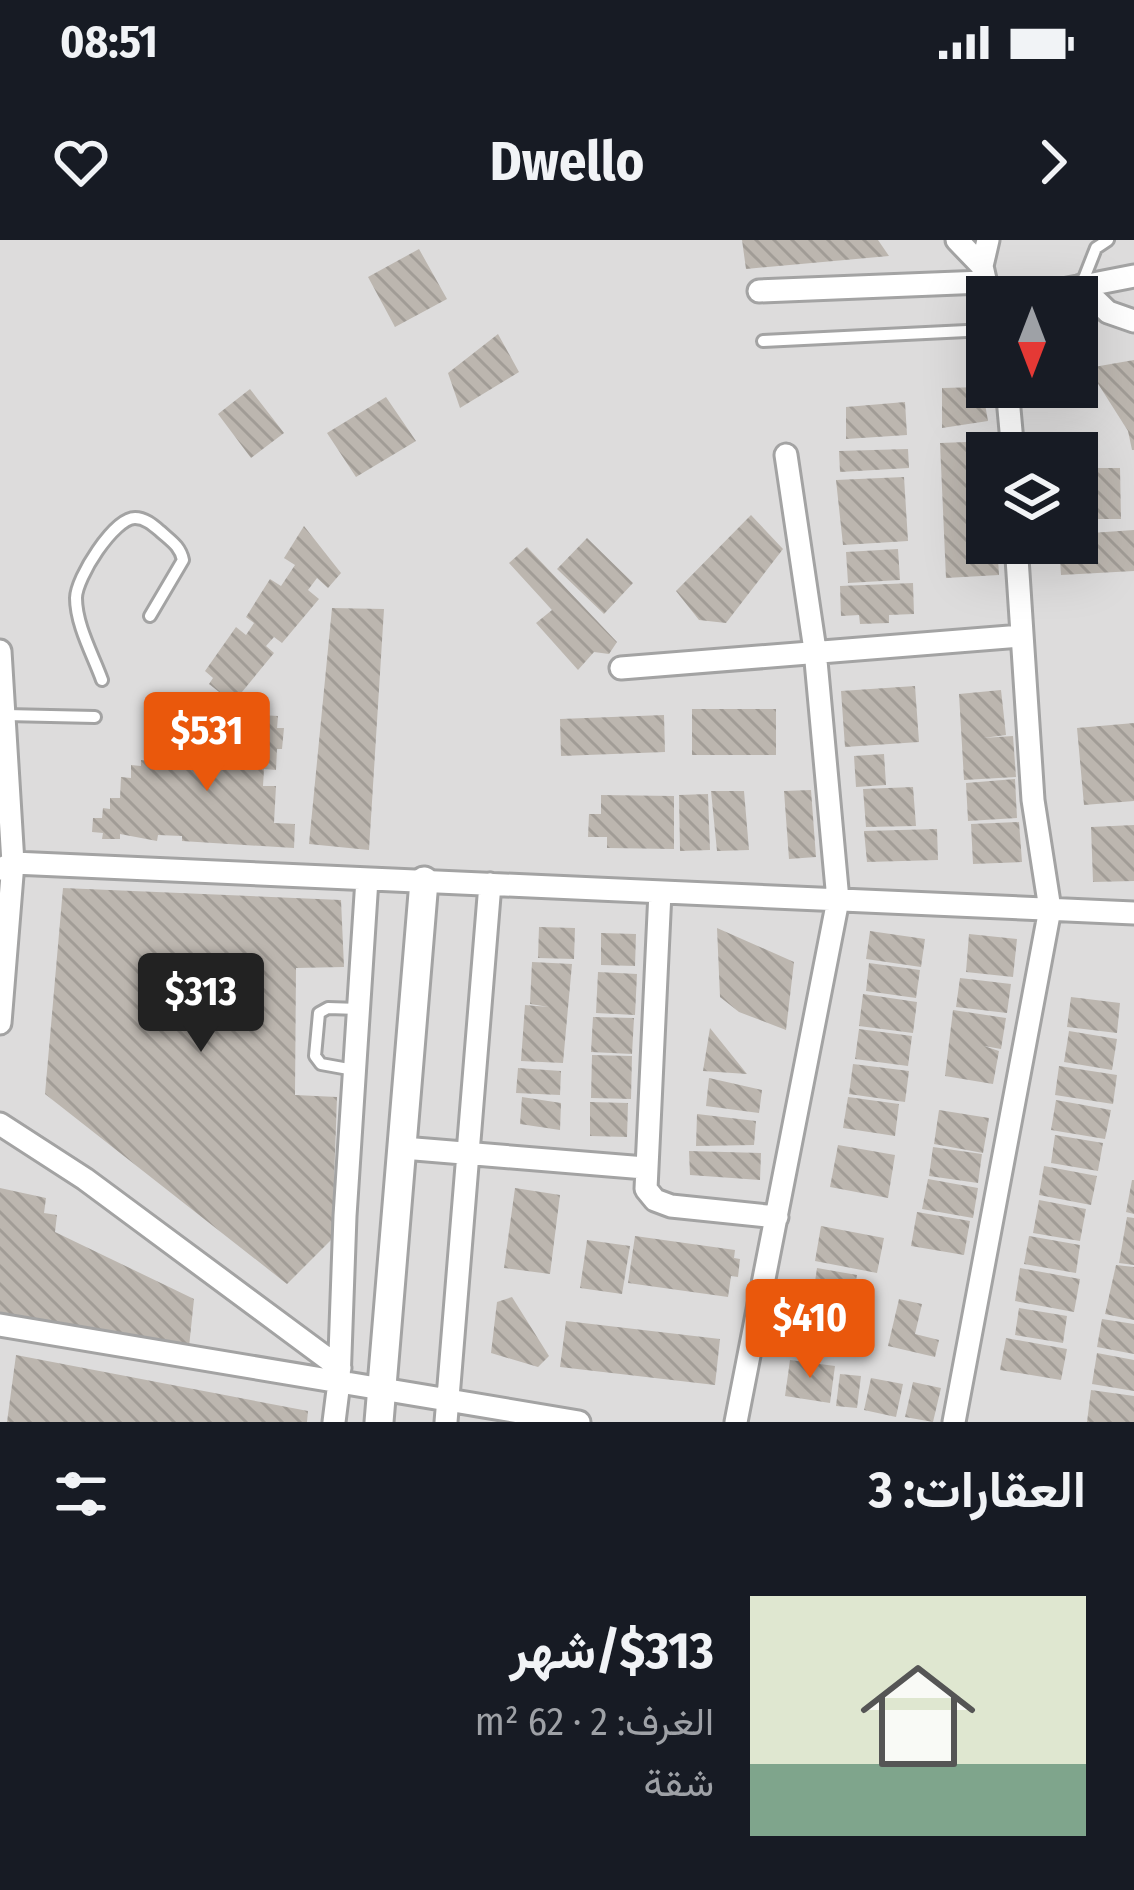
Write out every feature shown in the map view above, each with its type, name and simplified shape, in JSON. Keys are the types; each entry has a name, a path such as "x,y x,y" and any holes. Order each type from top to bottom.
{"street":[{"path":"957,240 982,276"},
{"path":"985,276 988,240"},
{"path":"1098,283 1134,276"},
{"path":"759,291 966,282"},
{"path":"1098,302 1108,312 1134,321"},
{"path":"736,1422 838,900 815,650 786,455"},
{"path":"954,1422 1050,909 1033,800 1017,564"},
{"path":"621,668 1022,636"},
{"path":"0,651 7,866 0,1023"},
{"path":"7,866 1134,913"},
{"path":"334,1422 367,879"},
{"path":"379,1422 424,881"},
{"path":"446,1422 490,884"},
{"path":"660,892 646,1190 670,1206 777,1217"},
{"path":"0,1124 85,1179 340,1375"},
{"path":"403,1148 645,1168"},
{"path":"0,1325 340,1375 384,1390 579,1422"}],"lane":[{"path":"1084,276 1089,260 1108,240"},
{"path":"763,341 966,331"},
{"path":"102,680 75,596 79,578 120,522 134,518 148,522 180,548 183,560 150,616"},
{"path":"2,715 95,718"},
{"path":"354,1070 321,1064 315,1056 319,1013 328,1008 359,1009"}],"shaded area":[{"path":"0,240 1134,240 1134,1422 0,1422"}],"building":[{"path":"742,240 878,240 889,256 746,269"},
{"path":"419,249 447,299 395,327 368,277"},
{"path":"498,334 519,372 460,408 448,373"},
{"path":"1134,360 1134,450 1128,431 1098,384 1098,366"},
{"path":"966,387 966,408 986,408 988,421 942,428 942,388"},
{"path":"250,389 284,433 251,458 218,414"},
{"path":"386,397 416,441 356,477 327,433"},
{"path":"905,402 907,435 846,439 846,407"},
{"path":"966,442 966,564 998,564 999,575 946,578 940,443"},
{"path":"908,449 909,468 840,472 839,451"},
{"path":"1098,468 1120,468 1121,519 1098,519"},
{"path":"904,477 908,541 843,545 836,480"},
{"path":"751,515 783,549 726,623 699,620 676,591"},
{"path":"304,526 341,573 328,588 317,578 308,590 319,599 282,643 274,637 266,646 274,653 237,698 232,693 228,699 209,684 213,678 205,671 236,627 246,635 254,623 246,617 270,579 281,586 295,565 284,558"},
{"path":"1134,530 1134,571 1061,575 1060,564 1098,564 1098,533"},
{"path":"587,538 633,583 604,614 557,569"},
{"path":"527,547 617,642 609,654 594,652 578,670 536,623 552,610 509,563"},
{"path":"898,549 900,580 848,583 846,552"},
{"path":"913,583 914,614 889,615 889,623 860,624 859,615 841,616 840,586"},
{"path":"332,608 384,609 369,850 309,844"},
{"path":"915,686 919,742 845,747 841,691"},
{"path":"1001,690 1006,735 983,738 1013,736 1016,777 964,780 959,694"},
{"path":"692,709 776,709 776,755 692,755"},
{"path":"223,713 278,716 277,728 284,728 282,749 277,749 276,770 264,769 263,786 276,786 274,823 295,824 294,848 182,841 182,836 158,835 157,841 120,834 120,839 102,839 103,833 92,832 93,818 102,818 103,808 110,809 110,798 120,798 121,777 131,778 131,765 141,766 141,760 157,762 157,767 199,764 199,771 220,772"},
{"path":"664,715 665,752 561,756 560,719"},
{"path":"1134,723 1134,801 1084,805 1077,728"},
{"path":"884,754 886,785 856,787 854,756"},
{"path":"1015,779 1017,818 968,821 966,783"},
{"path":"913,787 916,826 866,827 863,789"},
{"path":"811,790 816,857 789,859 784,791"},
{"path":"711,791 744,791 749,850 717,851"},
{"path":"708,794 710,850 680,851 679,795"},
{"path":"601,795 674,796 674,849 607,848 607,837 588,837 589,814 601,814"},
{"path":"1019,822 1022,862 973,864 971,824"},
{"path":"1134,825 1134,881 1093,882 1091,827"},
{"path":"937,829 938,860 867,862 864,831"},
{"path":"63,888 341,900 344,967 296,968 295,1095 337,1097 332,1239 287,1284 45,1094"},
{"path":"539,927 575,928 574,959 538,958"},
{"path":"717,928 794,962 786,1030 739,1012 720,997"},
{"path":"870,931 925,939 921,967 866,959"},
{"path":"601,933 636,934 635,966 601,965"},
{"path":"969,934 1017,939 1013,977 966,972"},
{"path":"532,962 572,964 563,1063 521,1061 525,1005 549,1007 530,1004"},
{"path":"869,963 920,970 916,998 866,991"},
{"path":"598,972 637,974 635,1015 596,1013"},
{"path":"960,978 1011,984 1007,1013 956,1007"},
{"path":"863,994 917,1002 913,1033 859,1026"},
{"path":"1071,997 1120,1003 1117,1033 1067,1027"},
{"path":"953,1010 1006,1018 1001,1049 984,1046 999,1051 993,1084 945,1076"},
{"path":"593,1017 634,1018 632,1054 591,1052"},
{"path":"710,1028 747,1074 703,1071"},
{"path":"859,1029 912,1036 908,1066 855,1059"},
{"path":"1069,1031 1117,1039 1112,1070 1064,1062"},
{"path":"592,1055 632,1056 631,1099 591,1098"},
{"path":"853,1064 909,1071 905,1102 849,1094"},
{"path":"1059,1066 1117,1075 1113,1104 1055,1095"},
{"path":"518,1068 561,1071 560,1095 516,1093"},
{"path":"709,1078 762,1090 759,1113 706,1106"},
{"path":"522,1097 561,1103 560,1130 520,1124"},
{"path":"848,1097 899,1104 895,1136 843,1128"},
{"path":"1056,1100 1111,1110 1105,1139 1051,1130"},
{"path":"590,1102 628,1103 627,1137 590,1136"},
{"path":"939,1110 989,1118 983,1153 934,1144"},
{"path":"697,1114 756,1121 754,1145 696,1146"},
{"path":"1055,1135 1103,1143 1098,1171 1051,1163"},
{"path":"838,1145 895,1155 888,1198 830,1187"},
{"path":"933,1147 982,1154 978,1183 929,1176"},
{"path":"689,1151 761,1153 760,1180 690,1175"},
{"path":"1044,1166 1097,1176 1091,1205 1039,1195"},
{"path":"928,1179 978,1188 973,1218 922,1209"},
{"path":"1134,1180 1134,1214 1126,1212"},
{"path":"0,1188 46,1198 44,1213 57,1215 55,1232 194,1299 189,1347 0,1317"},
{"path":"515,1188 560,1195 550,1274 504,1268"},
{"path":"1039,1200 1086,1209 1080,1241 1033,1233"},
{"path":"917,1212 970,1221 964,1255 911,1246"},
{"path":"1127,1217 1134,1218 1134,1265 1119,1263"},
{"path":"821,1226 884,1238 877,1273 815,1261"},
{"path":"635,1236 735,1250 734,1258 740,1259 738,1277 731,1276 728,1297 628,1283"},
{"path":"1029,1236 1080,1245 1076,1273 1024,1264"},
{"path":"587,1240 630,1246 622,1294 580,1288"},
{"path":"1116,1265 1134,1267 1134,1320 1105,1314"},
{"path":"817,1268 857,1275 852,1302 813,1296"},
{"path":"1020,1268 1080,1279 1074,1312 1015,1301"},
{"path":"512,1297 549,1356 538,1367 491,1353 497,1302"},
{"path":"899,1299 922,1304 915,1334 939,1340 935,1357 888,1346"},
{"path":"807,1302 857,1311 851,1344 801,1335"},
{"path":"1019,1308 1067,1316 1063,1343 1015,1335"},
{"path":"1102,1319 1134,1324 1134,1354 1097,1347"},
{"path":"566,1321 720,1339 715,1385 560,1367"},
{"path":"1006,1338 1067,1349 1061,1380 1000,1370"},
{"path":"1097,1353 1134,1360 1134,1391 1092,1384"},
{"path":"16,1355 308,1411 307,1422 7,1422"},
{"path":"790,1360 835,1366 830,1403 785,1396"},
{"path":"840,1374 861,1376 857,1408 836,1406"},
{"path":"871,1378 903,1384 896,1417 864,1410"},
{"path":"913,1382 941,1388 933,1422 905,1417"},
{"path":"1091,1390 1134,1396 1134,1422 1087,1422"}]}
